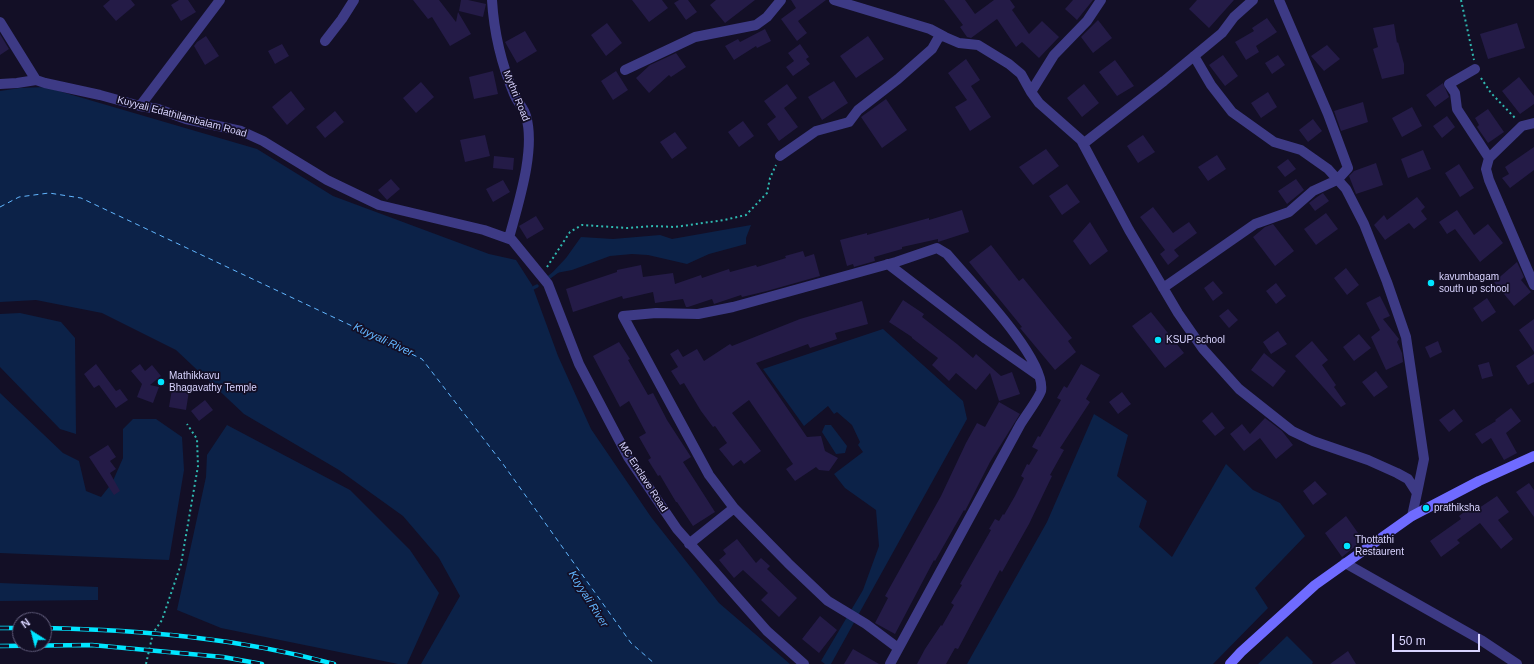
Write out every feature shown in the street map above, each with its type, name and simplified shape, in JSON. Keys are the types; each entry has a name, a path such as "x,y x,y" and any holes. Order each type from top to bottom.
{"main road":[{"path":"1230,664 1241,652 1315,585 1412,516 1479,481 1534,456"}],"street":[{"path":"140,106 220,0"},
{"path":"325,41 354,0"},
{"name":"Mythri Road","path":"492,0 494,28 500,55 515,96 526,115 528,127 529,155 510,239"},
{"path":"625,70 695,37 756,26 767,17 781,0"},
{"path":"834,0 930,29 958,43 978,45 1009,64 1021,74 1039,103 1081,140 1129,230 1178,313 1203,349 1239,389 1292,430 1313,441 1368,460 1397,473 1408,479 1417,493"},
{"path":"1031,92 1054,55 1087,21 1101,0"},
{"path":"1083,144 1164,81 1222,33 1234,17 1254,0"},
{"path":"1163,288 1255,224 1289,212 1313,191 1337,180 1348,168 1328,114 1279,0"},
{"path":"0,22 36,80"},
{"path":"780,156 816,132 849,122 858,110 892,84 932,49 940,35"},
{"path":"1194,56 1211,85 1232,112 1274,142 1300,150 1328,170 1346,189 1364,224 1387,282 1406,337 1424,459 1412,516"},
{"path":"1476,69 1449,84 1455,93 1457,109 1489,158"},
{"name":"Kuyyali Edathilambalam Road","path":"0,84 36,80 46,84 100,94 140,106 158,109 186,119 246,133 263,140 327,180 379,206 484,230 510,239"},
{"path":"1534,122 1522,126 1489,158 1486,169 1489,180 1534,285"},
{"name":"MC Enclave Road","path":"510,239 548,284 579,364 628,457 677,529 766,631 804,664"},
{"path":"890,664 1020,425 1041,392 1040,377 1029,355 999,313 947,254 937,248 888,264 733,307 698,314 656,313 623,316 709,475 734,508 828,601 866,624 898,648"},
{"path":"888,264 986,339 1040,377"},
{"path":"689,544 734,508"},
{"path":"1345,563 1481,640 1517,664"}],"path":[{"path":"540,275 553,260 570,232 582,225 628,228 653,226 675,227 705,224 746,215 767,193 770,178 780,156"},
{"path":"146,664 153,633 162,620 181,564 198,466 197,439 187,424"}],"water":[{"name":"Kuyyali River","path":"45,87 257,149 333,196 489,254 516,260 532,285 558,356 591,429 651,517 719,603 790,664 421,664 460,596 439,558 403,516 339,470 244,414 176,350 102,313 36,300 0,302 0,91 20,88"},
{"path":"751,225 746,238 746,244 709,254 687,264 648,255 632,254 610,256 572,270 551,274 566,258 581,237 613,239 660,235 672,239"},
{"path":"20,313 61,322 75,338 76,434 60,429 0,367 0,314"},
{"path":"883,329 963,401 967,419 831,664 825,664 821,661 863,590 879,546 876,510 845,488 834,474 863,452 858,445 860,442 852,425 837,412 834,414 828,406 804,426 763,369"},
{"path":"0,393 63,453 79,461 86,491 101,497 112,483 123,458 123,429 133,419 156,419 182,437 184,470 169,560 0,553"},
{"path":"1094,414 1128,435 1117,476 1147,501 1139,527 1172,557 1226,464 1253,490 1280,503 1305,536 1255,588 1268,608 1213,664 967,664 1047,522"},
{"path":"227,425 350,490 410,550 439,593 407,664 398,664 221,628 177,610 206,477 207,455"},
{"path":"825,425 831,425 847,446 845,453 836,454 822,432"},
{"path":"0,583 98,587 98,600 0,601"},
{"path":"1287,636 1313,662 1312,664 1258,664"}],"building":[{"path":"110,0 131,0 135,5 116,21 103,6"},
{"path":"179,0 188,0 196,12 181,21 171,5"},
{"path":"413,0 439,0 456,22 458,12 471,34 450,46 432,17 428,19"},
{"path":"461,0 486,4 483,17 459,11"},
{"path":"632,0 662,0 668,8 649,22"},
{"path":"679,0 688,0 697,12 686,20 674,3"},
{"path":"716,0 755,0 725,23 710,5"},
{"path":"791,0 826,0 798,21 807,33 797,41 781,19 796,8"},
{"path":"944,0 965,0 975,14 994,0 1010,0 1015,7 1012,10 1029,34 1042,21 1059,37 1039,58 1022,42 1016,47 997,19 971,38 967,37 960,27 963,25"},
{"path":"1073,0 1093,0 1077,20 1065,9"},
{"path":"1197,0 1234,0 1209,28 1189,9"},
{"path":"1267,18 1277,32 1256,46 1259,52 1246,60 1235,42 1254,31 1252,28"},
{"path":"1098,20 1112,38 1093,53 1081,37"},
{"path":"607,23 622,43 606,56 591,35"},
{"path":"1517,23 1525,48 1488,59 1480,34"},
{"path":"1394,24 1397,43 1398,42 1404,64 1404,74 1382,79 1373,49 1378,47 1373,28"},
{"path":"765,29 771,41 757,48 756,46 734,60 725,46 738,39 740,42"},
{"path":"525,31 537,51 517,63 505,42"},
{"path":"0,34 9,49 0,55"},
{"path":"206,36 219,56 205,65 194,46"},
{"path":"868,36 884,59 856,78 840,56"},
{"path":"282,44 289,56 275,64 268,51"},
{"path":"800,44 809,57 806,59 810,64 793,76 786,67 794,61 788,53"},
{"path":"1327,45 1340,59 1324,71 1311,56"},
{"path":"676,53 686,67 671,77 669,75 649,93 636,78 650,65"},
{"path":"1223,55 1238,76 1225,86 1209,65"},
{"path":"1278,55 1285,65 1272,74 1265,63"},
{"path":"966,59 980,80 971,86 991,117 970,131 955,107 967,100 948,73"},
{"path":"1115,60 1134,86 1117,96 1099,72"},
{"path":"493,71 498,94 474,99 469,77"},
{"path":"616,71 628,90 613,100 601,81"},
{"path":"1519,77 1534,96 1534,104 1520,114 1502,91"},
{"path":"834,81 848,103 822,120 808,97"},
{"path":"421,82 434,97 416,113 403,98"},
{"path":"1443,83 1449,97 1435,107 1426,95"},
{"path":"787,84 797,98 784,108 798,127 779,141 767,124 776,117 764,101"},
{"path":"1084,84 1099,103 1082,117 1067,98"},
{"path":"291,91 305,109 287,125 272,107"},
{"path":"1268,92 1277,107 1261,118 1251,103"},
{"path":"886,99 907,130 882,148 861,117"},
{"path":"1363,102 1368,122 1341,131 1334,111"},
{"path":"1412,107 1422,126 1402,137 1392,118"},
{"path":"1488,109 1504,132 1488,143 1477,127 1479,125 1475,118"},
{"path":"335,111 344,122 325,138 316,127"},
{"path":"1447,116 1455,127 1442,138 1433,126"},
{"path":"1313,119 1322,131 1308,142 1299,130"},
{"path":"743,121 754,136 739,147 728,132"},
{"path":"675,132 687,148 672,159 660,142"},
{"path":"485,135 490,156 465,162 460,140"},
{"path":"1143,135 1155,152 1138,163 1127,146"},
{"path":"1534,147 1534,170 1510,188 1502,178 1509,174 1505,167"},
{"path":"1046,149 1059,166 1033,185 1019,167"},
{"path":"1423,150 1431,169 1408,178 1401,159"},
{"path":"1217,155 1226,169 1208,181 1198,167"},
{"path":"494,156 514,158 513,170 493,168"},
{"path":"1288,159 1296,169 1285,177 1277,167"},
{"path":"1376,163 1383,185 1356,194 1349,176 1354,171"},
{"path":"1459,164 1474,188 1460,197 1445,173"},
{"path":"391,179 400,189 387,200 378,190"},
{"path":"1296,179 1304,190 1287,204 1278,191"},
{"path":"503,180 510,192 493,202 486,189"},
{"path":"1067,184 1080,202 1062,215 1049,196"},
{"path":"1323,193 1329,201 1315,211 1309,203"},
{"path":"1417,197 1425,207 1421,211 1427,219 1414,229 1409,223 1385,240 1374,225 1384,215 1387,220"},
{"path":"1153,207 1173,233 1189,222 1197,233 1174,250 1179,256 1168,265 1160,254 1165,250 1140,217"},
{"path":"962,210 969,232 938,242 938,239 902,247 902,249 874,257 875,261 854,267 853,264 847,266 840,240 867,233 867,235 929,218 929,220"},
{"path":"1457,210 1474,235 1488,224 1503,243 1480,262 1455,229 1447,234 1439,222"},
{"path":"1326,213 1338,229 1316,245 1304,229"},
{"path":"536,216 544,229 527,239 519,226"},
{"path":"1090,222 1108,251 1090,265 1073,241"},
{"path":"1273,224 1294,251 1275,266 1253,237 1265,227"},
{"path":"991,245 1019,281 1023,278 1072,338 1068,341 1076,352 1055,370 1020,328 1022,327 969,262"},
{"path":"803,251 805,257 814,254 820,276 767,291 742,297 741,295 714,304 712,299 688,307 686,307 683,299 655,303 653,292 623,299 622,296 573,312 566,289 617,272 617,270 641,265 643,277 673,273 675,284 701,275 702,278 729,269 730,272 756,265 757,267"},
{"path":"1517,262 1524,277 1521,280 1531,292 1514,306 1494,282"},
{"path":"1346,268 1359,285 1347,295 1334,278"},
{"path":"1213,281 1223,293 1213,301 1204,288"},
{"path":"1276,283 1286,296 1276,304 1266,291"},
{"path":"1380,296 1390,316 1383,319 1399,339 1397,342 1402,353 1403,362 1386,370 1371,337 1380,330 1366,303"},
{"path":"1487,298 1496,312 1482,322 1473,308"},
{"path":"903,300 924,314 922,317 973,358 976,354 1001,376 1012,372 1020,394 999,401 990,373 976,390 956,373 949,381 932,365 938,358 912,337 889,322"},
{"path":"862,301 868,324 835,333 837,339 810,348 808,344 756,363 807,437 821,436 825,451 838,458 829,471 819,470 816,467 795,481 786,469 793,464 749,400 732,413 761,451 744,464 741,460 733,466 719,449 727,443 715,426 713,427 701,411 684,383 680,385 671,371 678,367 670,354 678,349 683,357 697,349 704,361 730,344 732,346 800,319"},
{"path":"1228,309 1238,320 1229,328 1219,316"},
{"name":"KSUP school","path":"1151,312 1184,353 1165,368 1132,326"},
{"path":"1534,319 1534,352 1519,330"},
{"path":"1278,331 1287,344 1271,354 1263,342"},
{"path":"1359,334 1371,348 1354,361 1343,347"},
{"path":"1312,341 1328,360 1322,365 1336,385 1334,387 1346,404 1341,407 1295,356"},
{"path":"1438,341 1442,352 1430,358 1425,347"},
{"path":"619,342 630,359 628,360 648,395 653,393 667,420 691,457 683,462 715,512 693,526 676,502 660,475 658,476 648,460 651,458 639,437 646,433 629,401 620,407 593,356"},
{"path":"1264,353 1286,371 1273,387 1251,370"},
{"path":"1534,354 1534,382 1528,385 1516,366"},
{"path":"1489,362 1493,376 1482,379 1478,365"},
{"path":"96,364 116,391 120,389 128,400 116,408 99,385 94,388 84,374"},
{"path":"140,364 145,371 152,365 161,376 150,385 159,387 153,403 137,397 142,384 131,371"},
{"path":"1081,364 1100,375 1086,399 1090,402 1060,448 1064,450 1050,475 1052,476 1029,524 1002,572 1000,570 958,649 955,648 946,664 917,664 954,605 951,603 962,585 960,584 991,530 989,529 995,519 999,521 1003,514 1004,515 1015,496 1024,478 1021,476 1027,464 1029,465 1038,450 1032,447 1038,436 1040,437 1061,400 1057,398 1064,386 1067,388"},
{"path":"1376,371 1388,387 1374,397 1362,382"},
{"path":"172,389 189,391 186,410 169,407"},
{"path":"1122,392 1131,404 1118,414 1109,402"},
{"path":"205,400 213,410 199,421 191,411"},
{"path":"999,402 1020,414 990,462 965,511 964,510 935,561 934,560 895,634 875,623 888,598 885,596 941,496 977,423 985,427"},
{"path":"1511,408 1521,421 1506,433 1517,453 1504,460 1491,438 1482,444 1475,434 1496,421 1495,420"},
{"path":"1454,409 1463,421 1449,432 1439,420"},
{"path":"1212,412 1225,428 1215,436 1202,421"},
{"path":"1265,418 1282,431 1293,445 1276,459 1260,438 1244,451 1230,434 1242,424 1250,434"},
{"path":"108,445 116,457 110,461 116,469 110,473 120,491 114,495 89,457"},
{"path":"1315,481 1327,494 1313,505 1303,491"},
{"path":"1529,483 1534,490 1534,517 1516,492"},
{"path":"1497,496 1509,512 1498,520 1513,539 1501,549 1480,523 1457,540 1460,543 1441,557 1430,541 1461,519 1459,516 1473,505 1476,510"},
{"path":"1346,516 1363,540 1342,557 1325,533"},
{"path":"737,539 756,563 761,558 770,566 767,569 797,598 779,617 761,600 768,593 743,570 734,578 719,560 726,554 723,550"},
{"path":"820,616 837,630 819,653 802,639"},
{"path":"853,649 879,664 844,664"},
{"path":"1348,651 1356,664 1330,664"}],"waterway":[{"path":"548,278 559,270"},
{"path":"533,288 537,286"}],"ferry route":[{"path":"0,207 19,197 49,193 81,198 422,359 503,464 631,643 655,664"}],"railway":[{"path":"0,628 12,628"},
{"path":"52,628 154,633 190,637 262,648 334,664"},
{"path":"0,646 92,645 223,657 262,664"}],"place":[{"name":"kavumbagam south up school","path":"1431,283"},
{"name":"KSUP school","path":"1158,340"},
{"name":"Mathikkavu Bhagavathy Temple","path":"161,382"},
{"name":"prathiksha","path":"1426,508"},
{"name":"Thottathi Restaurent","path":"1347,546"}]}
